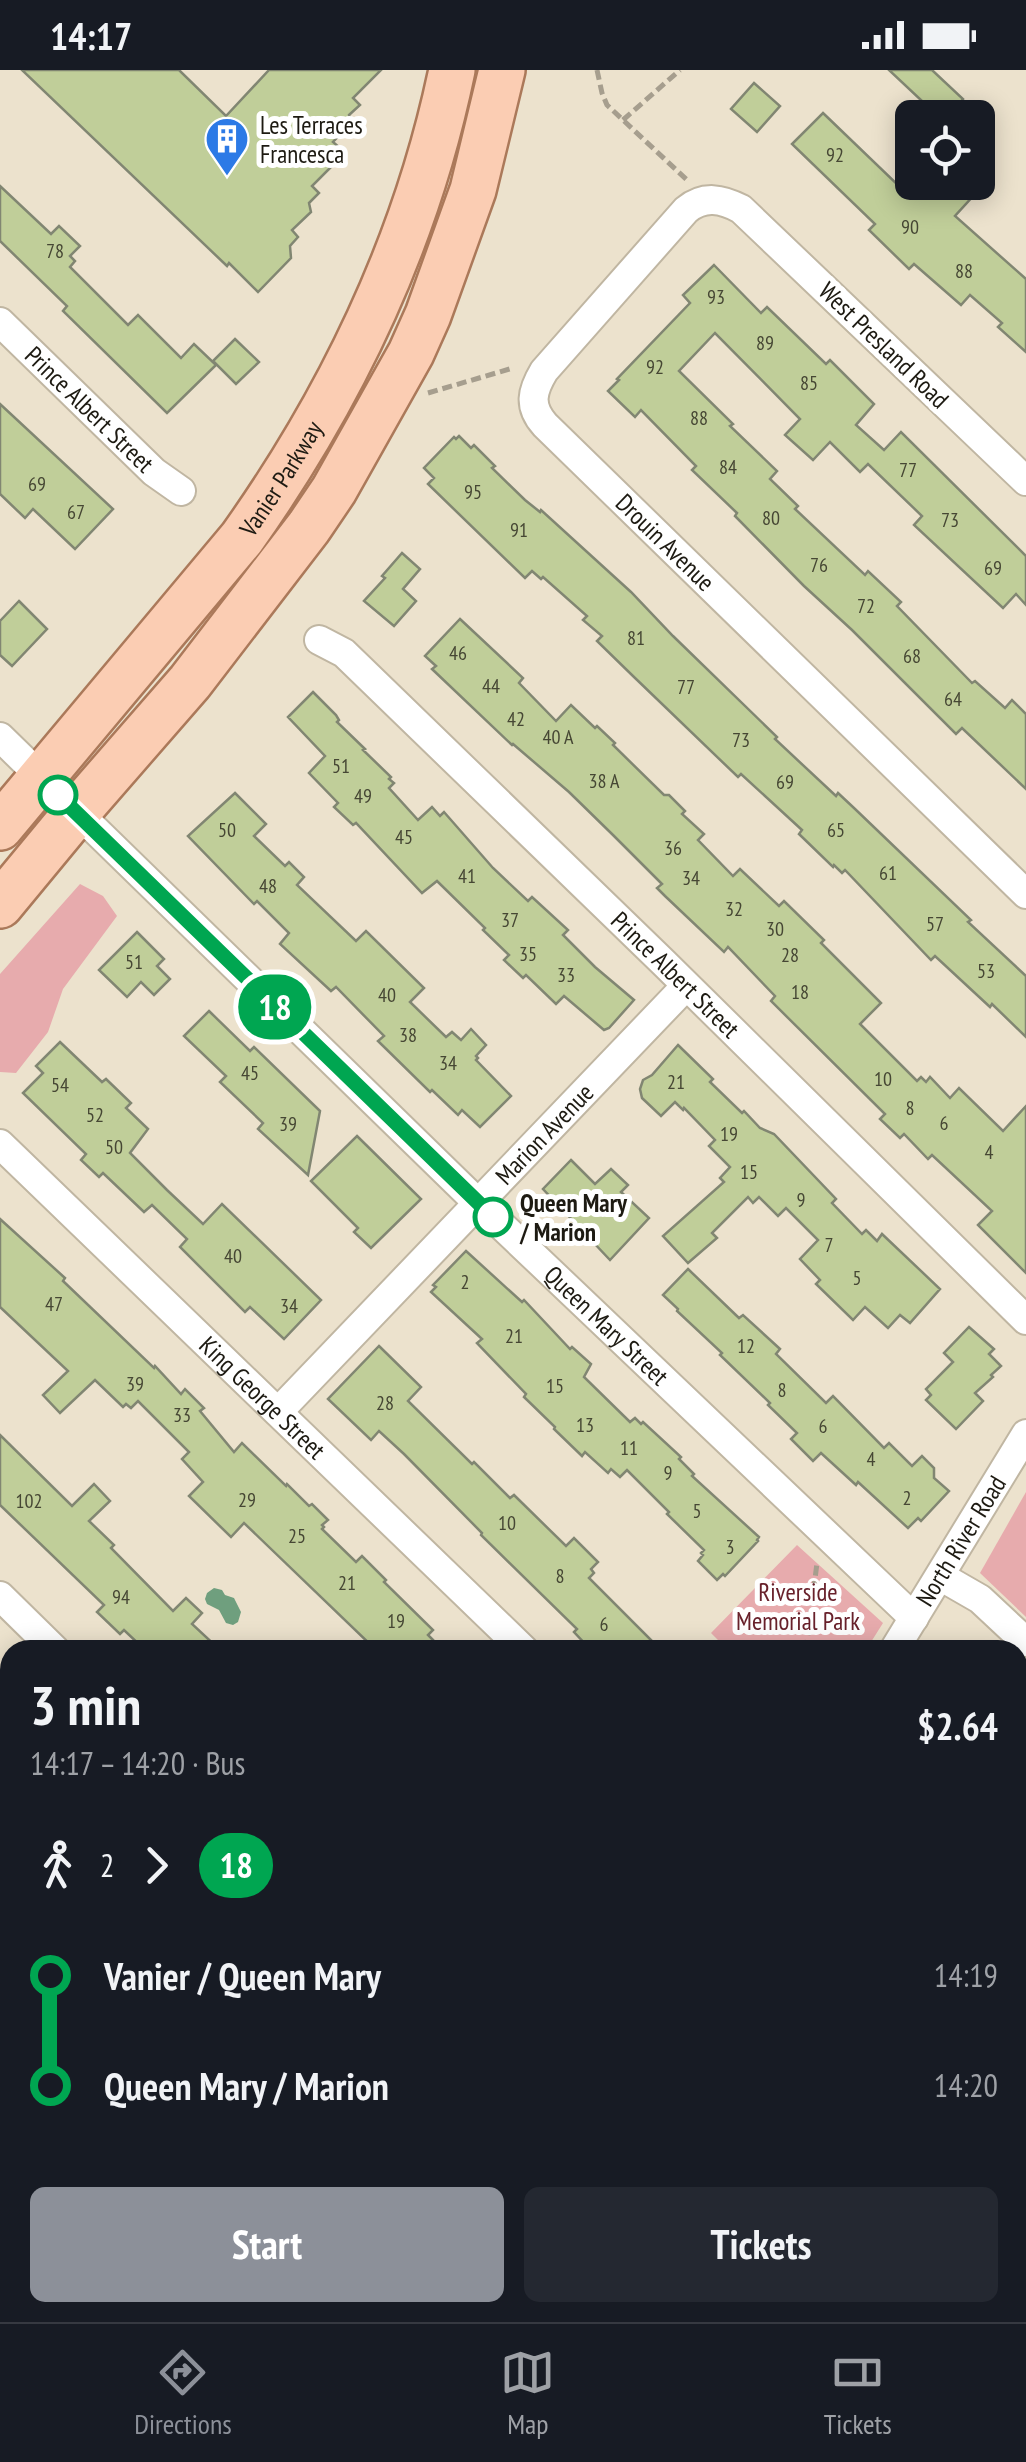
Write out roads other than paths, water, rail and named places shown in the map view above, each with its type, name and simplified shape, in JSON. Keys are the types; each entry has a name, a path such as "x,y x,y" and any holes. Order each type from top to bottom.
{"main road":[{"name":"Vanier Parkway","path":"0,826 242,538 315,424 391,272 424,181 452,70"},
{"name":"Vanier Parkway","path":"0,905 219,646 310,527 352,458 411,353 434,300 473,190 502,70"}],"street":[{"name":"West Presland Road","path":"544,371 692,205 707,200 726,202 742,209 1026,481"},
{"name":"Prince Albert Street","path":"0,322 154,472 181,491"},
{"name":"Drouin Avenue","path":"544,371 532,397 536,415 545,425 1026,894"},
{"name":"Prince Albert Street","path":"319,640 344,653 1026,1320"},
{"name":"Queen Mary Street","path":"0,737 478,1203 914,1618"},
{"name":"Marion Avenue","path":"278,1412 686,986"},
{"name":"King George Street","path":"0,1144 514,1640"},
{"name":"North River Road","path":"900,1640 1026,1434"},
{"path":"940,1576 980,1599 1024,1640"},
{"path":"0,1596 45,1640"}],"place":[{"name":"Les Terraces Francesca","path":"227,177"},
{"name":"Queen Mary / Marion","path":"493,1217"}],"park label":[{"name":"Riverside Memorial Park","path":"798,1606"}]}
